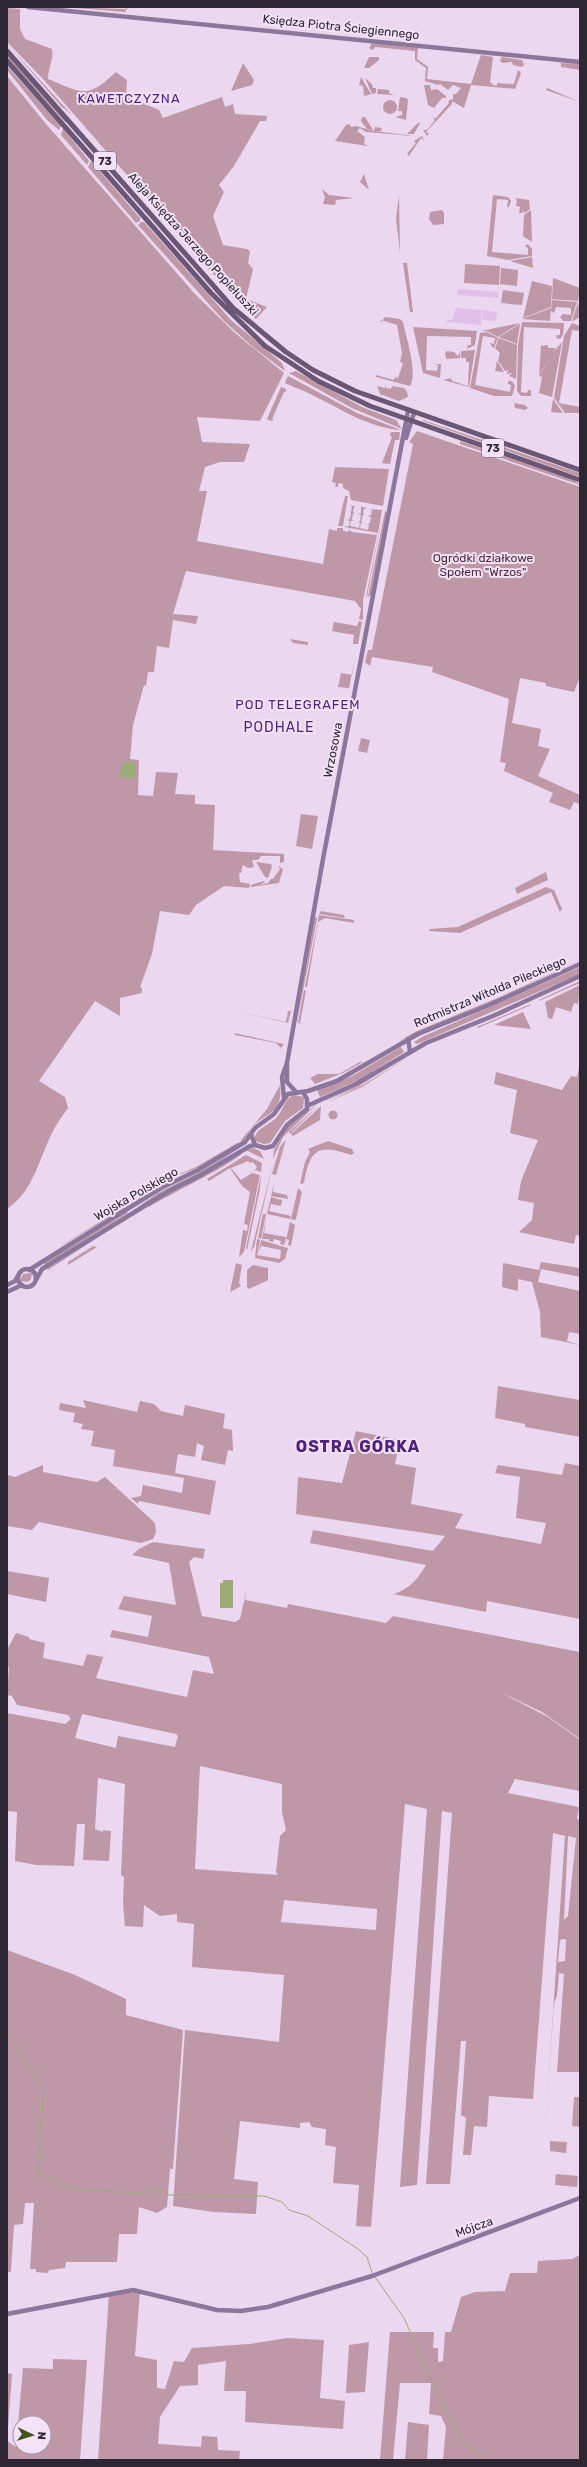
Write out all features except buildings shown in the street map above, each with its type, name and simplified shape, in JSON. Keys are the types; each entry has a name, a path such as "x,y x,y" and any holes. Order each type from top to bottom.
{"main road":[{"name":"Aleja Księdza Jerzego Popiełuszki","path":"7,51 213,284 249,322 286,352 327,377 355,391 411,412 580,470"},
{"name":"Aleja Księdza Jerzego Popiełuszki","path":"7,61 206,288 250,333 281,356 318,381 370,406 580,480"}],"street":[{"name":"Księdza Piotra Ściegiennego","path":"28,7 192,22 580,62"},
{"name":"Wrzosowa","path":"296,1092 287,1082 287,1064 341,764 404,441 411,412"},
{"name":"Rotmistrza Witolda Pileckiego","path":"408,1039 580,964"},
{"name":"Rotmistrza Witolda Pileckiego","path":"416,1048 580,976"},
{"path":"252,1134 255,1145 265,1148 273,1146 286,1125 304,1112 309,1105 356,1084 416,1048 408,1039"},
{"path":"408,1039 410,1051"},
{"path":"284,1098 288,1094 303,1092 348,1076 408,1039"},
{"name":"Wrzosowa","path":"284,1098 282,1077 287,1064"},
{"path":"303,1092 309,1105"},
{"name":"Wojska Polskiego","path":"29,1270 161,1188 198,1170 238,1147 252,1134 255,1128 274,1114 284,1098"},
{"name":"Wojska Polskiego","path":"36,1280 42,1270 136,1210 250,1146 255,1145"},
{"path":"7,1286 15,1281 18,1274 24,1270 34,1272 36,1280 30,1286 22,1285 7,1292"},
{"path":"18,1274 18,1281 22,1285"},
{"name":"Mójcza","path":"7,2314 133,2290 203,2308 241,2311 285,2303 374,2276 580,2198"}],"green space":[{"path":"63,7 125,9 128,7 125,12"},
{"path":"7,8 20,9 20,29 25,39 52,49 48,79 69,88 84,91 91,90 98,87 116,72 127,80 126,96 159,110 163,118 222,97 225,107 233,104 235,114 267,116 266,121 260,121 234,166 219,185 224,192 213,216 223,245 247,249 250,251 248,263 253,269 246,299 267,307 256,319 235,299 45,81 7,42"},
{"path":"372,43 418,48 417,59 428,67 427,79 471,84 481,55 493,57 490,82 493,85 497,86 497,83 514,84 518,70 521,73 515,89 471,85 464,108 452,101 452,104 426,132 429,134 427,136 423,130 427,130 435,120 433,118 436,118 449,103 448,101 453,99 453,94 456,94 461,88 453,85 448,90 440,84 438,85 425,81 426,68 415,60 415,51 375,47 373,50 369,48"},
{"path":"7,44 72,115 61,106"},
{"path":"7,53 67,120 65,122 7,58"},
{"path":"369,57 379,57 379,60 369,68 364,68"},
{"path":"502,57 522,60 524,65 522,67 513,65 512,62 502,63 500,60"},
{"path":"243,63 254,80 252,85 231,91"},
{"path":"561,63 580,64 580,70 561,67"},
{"path":"7,66 61,126 59,130 47,120 7,70"},
{"path":"7,76 46,124 195,294 235,333 284,373 260,421 197,417 202,442 250,444 244,462 220,462 205,467 199,491 207,491 197,541 323,564 329,529 337,531 337,528 343,528 343,531 349,532 348,529 352,532 377,535 363,600 363,620 359,619 361,609 355,601 186,571 173,614 198,616 196,624 173,620 169,648 157,646 154,672 148,672 146,686 144,685 133,725 130,759 139,760 138,795 153,796 156,772 178,773 175,794 195,795 195,804 215,805 213,850 284,854 284,862 280,863 280,856 261,856 258,860 252,860 254,867 248,868 243,865 241,873 239,873 240,882 250,884 249,888 224,886 196,905 189,915 160,911 152,954 140,987 142,988 142,993 120,998 120,1016 95,1001 39,1081 65,1097 68,1108 54,1129 30,1183 24,1192 7,1209"},
{"path":"361,77 371,94 364,96 363,86 359,85"},
{"path":"365,78 372,84 373,88 376,88 376,93 372,94"},
{"path":"424,85 430,85 431,90 437,89 446,96 446,98 442,98 434,108 428,105"},
{"path":"547,88 580,102 546,90"},
{"path":"378,89 389,90 389,93 394,95 377,94"},
{"path":"400,97 407,98 408,101 406,120 395,117 402,115 402,111 398,111"},
{"path":"390,100 395,102 397,107 395,112 390,114 385,112 383,107 385,102"},
{"path":"362,117 365,117 373,130 367,129 361,121"},
{"path":"418,123 420,123 414,134 407,134"},
{"path":"350,124 351,127 356,126 374,131 375,127 382,128 381,131 375,131 414,136 366,132 360,128 357,131 365,137 364,144 368,146 335,141 346,125"},
{"path":"63,128 89,161 87,165 61,135"},
{"path":"422,136 424,141 421,138 409,156 407,154 416,143 414,141"},
{"path":"91,161 140,218 140,221 136,223 88,167"},
{"path":"364,174 369,190 360,182"},
{"path":"322,189 329,195 354,198 336,200 335,205 323,204 325,197"},
{"path":"399,195 400,253 396,219"},
{"path":"493,195 508,197 511,201 509,207 507,207 508,200 497,199 492,252 528,255 528,248 525,246 528,244 532,249 532,256 508,260 487,256"},
{"path":"515,198 529,200 530,209 525,213 522,210 523,213 519,213 520,207 516,206 517,200"},
{"path":"442,210 444,213 444,224 433,225 429,219 430,212"},
{"path":"531,210 532,242 523,236 524,215"},
{"path":"141,222 144,222 231,320 282,363 285,371 254,348 224,321 138,225"},
{"path":"532,257 533,268 510,261"},
{"path":"403,263 407,263 413,312 410,312"},
{"path":"465,264 500,266 499,285 464,283"},
{"path":"501,268 518,270 517,286 500,284"},
{"path":"553,278 580,288 578,301 552,299"},
{"path":"532,281 552,286 551,307 523,318"},
{"path":"503,290 524,293 522,305 501,303"},
{"path":"552,300 577,302 571,321 563,321 560,317 563,314 571,315 571,308 556,307 554,313 551,311"},
{"path":"578,302 580,317 572,321"},
{"path":"551,308 550,321 522,319"},
{"path":"385,317 400,319 403,322 409,345 413,372 410,386 376,377 376,375 394,380 395,377 398,378 403,363 400,362 402,353 397,325 382,320"},
{"path":"522,322 564,323 563,335 560,339 556,338 557,335 560,335 560,329 524,327 521,392 527,393 528,390 531,390 531,396 521,396 517,391 518,345"},
{"path":"520,323 498,337 487,331 481,331"},
{"path":"572,323 580,326 580,331 572,330 559,403 580,407 580,413 565,413 554,398 564,336"},
{"path":"520,324 517,344 499,337"},
{"path":"413,327 477,331 475,345 467,349 468,345 471,345 471,337 427,336 426,370 437,371 438,365 434,364 441,364 440,378 423,373"},
{"path":"487,332 498,338 494,348 490,343 494,344 495,338 483,336 475,385 510,392 511,385 508,384 508,381 512,381 515,386 512,396 494,396 470,388 480,333"},
{"path":"563,337 553,353 562,342 552,397 539,393 542,377 539,376 552,355 539,375 541,346 548,345 548,348 556,348"},
{"path":"499,338 517,345 516,379 509,376 512,373 507,374 508,370 505,371 498,361 500,353 495,348"},
{"path":"475,350 469,387 443,380 451,378 452,381 468,386 469,362 466,362 466,358 461,358 461,351"},
{"path":"447,351 454,352 458,356 460,352 460,358 446,359 445,353"},
{"path":"497,361 504,372 495,371"},
{"path":"296,371 362,407 396,420 402,429 352,408 289,373"},
{"path":"288,376 357,413 401,430 378,426 357,418 285,383"},
{"path":"386,384 386,388 391,389 392,386 404,388 408,397 399,401 380,394 377,386 385,388"},
{"path":"281,387 286,389 286,392 284,392 272,419 274,420 270,421 267,419"},
{"path":"553,399 563,413 551,412"},
{"path":"514,403 525,405 528,408 525,410 515,408"},
{"path":"423,421 580,473 580,477"},
{"name":"Ogródki działkowe Społem \"Wrzos\"","path":"417,431 580,487 580,677 574,692 546,686 546,683 520,678 512,723 541,729 538,746 550,749 538,776 580,795 580,804 574,802 570,810 549,802 553,793 504,771 506,763 500,762 509,699 432,672 433,667 372,657 370,666 365,662 368,650 372,650 413,444 409,442"},
{"path":"391,432 400,432 399,440 395,440 390,464 382,463 392,437 390,436"},
{"path":"460,441 573,479 580,485 460,444"},
{"path":"335,467 389,469 383,506 351,500 349,491 343,488 343,484 338,483 338,487 335,486 336,483 332,482"},
{"path":"345,496 348,496 343,526 338,526"},
{"path":"350,505 357,507 354,507 353,512 356,514 353,513 352,520 354,521 351,521 350,526 359,528 360,522 357,522 360,521 361,515 358,514 361,513 361,506 367,509 364,509 363,514 365,515 363,515 361,522 364,522 361,523 360,528 368,530 369,524 367,523 370,523 371,517 368,516 371,515 372,510 369,509 382,510 378,533 344,527 349,526 350,521 347,520 350,519 351,513 349,511 351,512 352,507"},
{"path":"383,511 367,597 366,597"},
{"path":"385,511 387,513 372,595 368,597"},
{"path":"359,621 362,622 358,644 353,644 354,635 332,631 334,622 357,626"},
{"path":"290,639 308,642 308,645 293,643"},
{"path":"341,673 352,675 349,688 338,687"},
{"path":"361,738 370,740 367,753 358,751"},
{"path":"301,814 318,816 312,849 296,846"},
{"path":"256,862 271,864 272,867 268,878 265,877"},
{"path":"278,866 283,869 279,883 251,887 251,885 264,881 265,882 259,885 268,883 280,869"},
{"path":"546,872 548,880 517,894 515,888"},
{"path":"546,887 554,890 562,909 560,912 551,892 460,933 429,931 430,929 458,927"},
{"path":"321,911 344,915 345,918 319,914"},
{"path":"319,915 354,920 354,923 325,918 318,922 307,987 305,987"},
{"path":"315,917 317,918 297,1023 297,1021"},
{"path":"580,960 500,998 399,1041 417,1031 500,997"},
{"path":"580,967 580,974 417,1044 414,1042 422,1037"},
{"path":"580,981 580,983 539,1001 539,1000"},
{"path":"580,985 578,1004 574,1003 571,1012 556,1007 552,1019 548,1018 545,1002"},
{"path":"304,990 306,991 300,1023 302,1024 298,1023"},
{"path":"531,1004 478,1028 477,1027"},
{"path":"288,1011 291,1011 288,1023 240,1012 286,1022"},
{"path":"523,1012 531,1029 494,1025"},
{"path":"234,1033 284,1044 281,1048 276,1043 235,1035"},
{"path":"401,1047 404,1052 359,1080 320,1097 317,1090 352,1076"},
{"path":"406,1056 356,1088 322,1102 355,1087"},
{"path":"407,1058 362,1087 323,1104 361,1086"},
{"path":"360,1062 363,1062 343,1073 315,1084 310,1078 318,1074 339,1074"},
{"path":"580,1063 580,1236 576,1235 574,1244 519,1232 532,1220 534,1203 518,1200 521,1181 538,1140 510,1133 517,1090 494,1084 496,1072 562,1090 571,1076 577,1077"},
{"path":"280,1085 279,1102 277,1107 252,1127 241,1142 241,1140 267,1109"},
{"path":"294,1095 304,1097 303,1108 285,1121 270,1143 264,1144 255,1141 255,1137 259,1130 277,1117 286,1101"},
{"path":"319,1102 283,1137 273,1159 274,1150 287,1128"},
{"path":"318,1106 290,1134 289,1132"},
{"path":"321,1106 320,1120 293,1136 291,1134"},
{"path":"331,1111 335,1111 337,1115 335,1119 331,1119 329,1117 329,1113"},
{"path":"286,1139 276,1175 272,1174 280,1147"},
{"path":"328,1141 352,1149 354,1153 351,1155 331,1150 318,1152 309,1162 304,1183 300,1184 305,1162 310,1152 308,1149"},
{"path":"239,1142 218,1158 190,1171 177,1175 196,1167"},
{"path":"241,1147 211,1167 132,1211 158,1193 205,1169"},
{"path":"253,1148 260,1151 264,1159 246,1150"},
{"path":"244,1151 216,1171 149,1207 148,1205"},
{"path":"246,1155 262,1163 261,1172 255,1170 257,1167 253,1162 250,1163 248,1161 231,1168 241,1180 252,1173 260,1175 244,1252 239,1257 243,1230 247,1231 248,1225 244,1224 250,1192 242,1186 230,1168 209,1181 207,1179"},
{"path":"273,1164 254,1247 251,1251"},
{"path":"261,1175 260,1189 247,1250 246,1248"},
{"path":"274,1184 273,1192 287,1195 288,1199 271,1196"},
{"path":"298,1188 302,1192 296,1219 294,1220 291,1219"},
{"path":"271,1197 278,1199 278,1201 279,1199 282,1200 281,1206 271,1204 269,1211 291,1216 290,1219 267,1214"},
{"path":"124,1207 125,1208 61,1246 62,1245"},
{"path":"127,1212 128,1213 45,1265 44,1263"},
{"path":"263,1214 266,1214 261,1239 258,1238"},
{"path":"267,1215 264,1233 286,1237 284,1245 280,1244 281,1241 274,1239 273,1242 269,1241 269,1239 262,1239"},
{"path":"129,1217 48,1270 47,1269"},
{"path":"290,1222 295,1225 291,1246 288,1245 289,1240 287,1239 285,1245"},
{"path":"257,1239 260,1240 257,1255 280,1259 281,1250 261,1246 258,1254 261,1240 288,1248 285,1259 279,1263 255,1258"},
{"path":"93,1246 97,1247 68,1265 68,1262"},
{"path":"541,1262 580,1268 580,1277 541,1269 538,1282 580,1291 580,1334 569,1332 567,1341 580,1345 541,1337 540,1312 532,1282 518,1279 518,1291 502,1287 503,1263 539,1270"},
{"path":"236,1263 242,1265 239,1283 241,1286 230,1292"},
{"path":"253,1265 268,1268 268,1280 249,1289 247,1287 247,1270"},
{"path":"32,1273 31,1279 28,1282 20,1281 23,1274"},
{"path":"498,1386 580,1400 580,1437 525,1427 525,1424 495,1418"},
{"path":"83,1400 137,1412 140,1401 154,1404 161,1411 183,1416 185,1405 225,1414 223,1428 232,1430 233,1451 228,1450 225,1465 201,1460 204,1446 197,1443 195,1457 178,1454 175,1473 216,1481 210,1515 139,1501 138,1504 131,1498 141,1496 143,1485 182,1493 184,1478 113,1466 115,1450 91,1446 94,1431 81,1429 83,1424 73,1422 75,1413 59,1410 60,1403 86,1408"},
{"path":"356,1431 400,1440 395,1464 416,1468 411,1504 463,1514 455,1528 541,1544 546,1523 516,1518 520,1477 495,1473 498,1465 562,1475 565,1463 580,1466 580,1619 487,1601 486,1612 394,1594 413,1583 426,1565 310,1543 313,1530 433,1551 445,1536 296,1514 298,1477 342,1483"},
{"path":"43,1465 43,1472 97,1482 105,1477 155,1523 156,1532 153,1539 141,1543 39,1522 32,1530 7,1526 7,1475 15,1477"},
{"path":"153,1542 205,1549 203,1559 194,1557 189,1562 202,1616 235,1622 240,1619 247,1588 245,1600 287,1608 288,1604 386,1623 393,1616 580,1652 580,1739 542,1712 500,1692 548,1717 580,1740 580,1791 515,1779 508,1793 579,1807 577,1819 580,1820 580,2072 557,2072 564,1974 559,1973 557,1996 554,2003 545,2130 565,1836 553,1833 533,2099 489,2096 487,2127 474,2126 471,2155 463,2155 466,2118 461,2115 466,2041 461,2041 450,2184 426,2184 452,1813 442,1811 417,2185 400,2187 427,1809 405,1804 371,2227 356,2226 359,2185 333,2183 336,2147 325,2145 326,2129 312,2127 309,2122 300,2123 300,2128 240,2121 234,2179 258,2182 256,2214 214,2212 173,2206 185,2030 279,2042 284,1975 192,1967 194,1924 177,1922 177,1914 160,1916 144,1905 143,1927 125,1926 123,1904 124,1877 121,1875 125,1784 98,1778 95,1829 103,1832 103,1830 111,1831 109,1861 83,1860 85,1824 77,1824 74,1866 36,1865 15,1861 17,1812 7,1811 7,1713 65,1724 71,1719 68,1715 17,1705 12,1696 7,1695 9,1667 7,1667 7,1650 16,1633 29,1637 29,1639 45,1643 43,1658 83,1666 87,1654 103,1657 105,1652 96,1678 187,1697 193,1670 214,1674 209,1657 110,1637 112,1630 148,1637 152,1616 118,1609 124,1596 176,1605 169,1563 132,1555 139,1549","holes":["82,1714 176,1734 178,1736 175,1747 118,1736 116,1748 75,1738","200,1766 282,1784 282,1812 286,1830 280,1836 276,1872 278,1875 195,1869","568,1836 576,1838 568,1916 564,1920","284,1900 377,1909 376,1930 281,1922","564,1939 566,1940 565,1961 558,1962 560,1940"]},
{"path":"7,1571 49,1578 46,1602 7,1594"},
{"path":"7,1950 75,1975 126,1999 126,2015 183,2030 173,2169 170,2169 167,2207 157,2213 139,2207 137,2234 119,2234 117,2262 66,2262 65,2268 49,2270 48,2273 36,2272 36,2269 30,2269 34,2203 25,2203 23,2224 14,2225 11,2270 10,2272 7,2272"},
{"path":"574,2097 580,2097 580,2127 572,2126"},
{"path":"550,2141 567,2142 566,2153 550,2151"},
{"path":"556,2174 578,2176 577,2187 555,2185"},
{"path":"580,2255 580,2460 443,2460 446,2427 441,2416 429,2414 431,2383 400,2383 393,2460 380,2460 390,2332 434,2332 433,2348 438,2348 438,2362 443,2361 445,2332 451,2332 461,2297 475,2292 505,2291 510,2273 537,2273 538,2261 572,2259"},
{"path":"140,2291 135,2356 157,2360 157,2388 165,2389 174,2361 184,2362 192,2348 249,2344 287,2338 324,2340 320,2398 345,2401 343,2429 245,2422 246,2391 224,2391 226,2361 198,2365 198,2385 180,2386 160,2417 158,2444 201,2447 202,2436 217,2437 218,2450 240,2451 239,2460 98,2460 109,2293"},
{"path":"369,2342 365,2392 346,2393 349,2345"},
{"path":"53,2359 87,2360 80,2460 7,2460 7,2441 12,2444 12,2455 52,2455 52,2415 19,2415 23,2368 53,2369"},
{"path":"7,2373 12,2374 7,2441"},
{"path":"408,2422 429,2425 427,2460 405,2460"}],"shaded area":[{"path":"458,289 498,292 498,298 457,295"},
{"path":"456,308 482,310 481,325 447,322 447,320 452,320"},
{"path":"483,310 497,312 496,321 482,320"},
{"path":"124,762 135,762 136,779 119,777"},
{"path":"223,1580 233,1580 233,1608 220,1608 220,1583 223,1583"}],"waterway":[{"path":"7,2033 44,2089 37,2172 73,2190 144,2193 153,2188 161,2189 169,2195 264,2196 282,2202 289,2210 308,2216 358,2249 367,2257 372,2273"},
{"path":"375,2277 404,2318 449,2419 466,2446 485,2457 484,2460"},
{"path":"576,2460 580,2457"}],"district":[{"name":"KAWETCZYZNA","path":"129,98"},
{"name":"POD TELEGRAFEM","path":"298,704"},
{"name":"PODHALE","path":"279,727"},
{"name":"OSTRA GÓRKA","path":"358,1446"}]}
